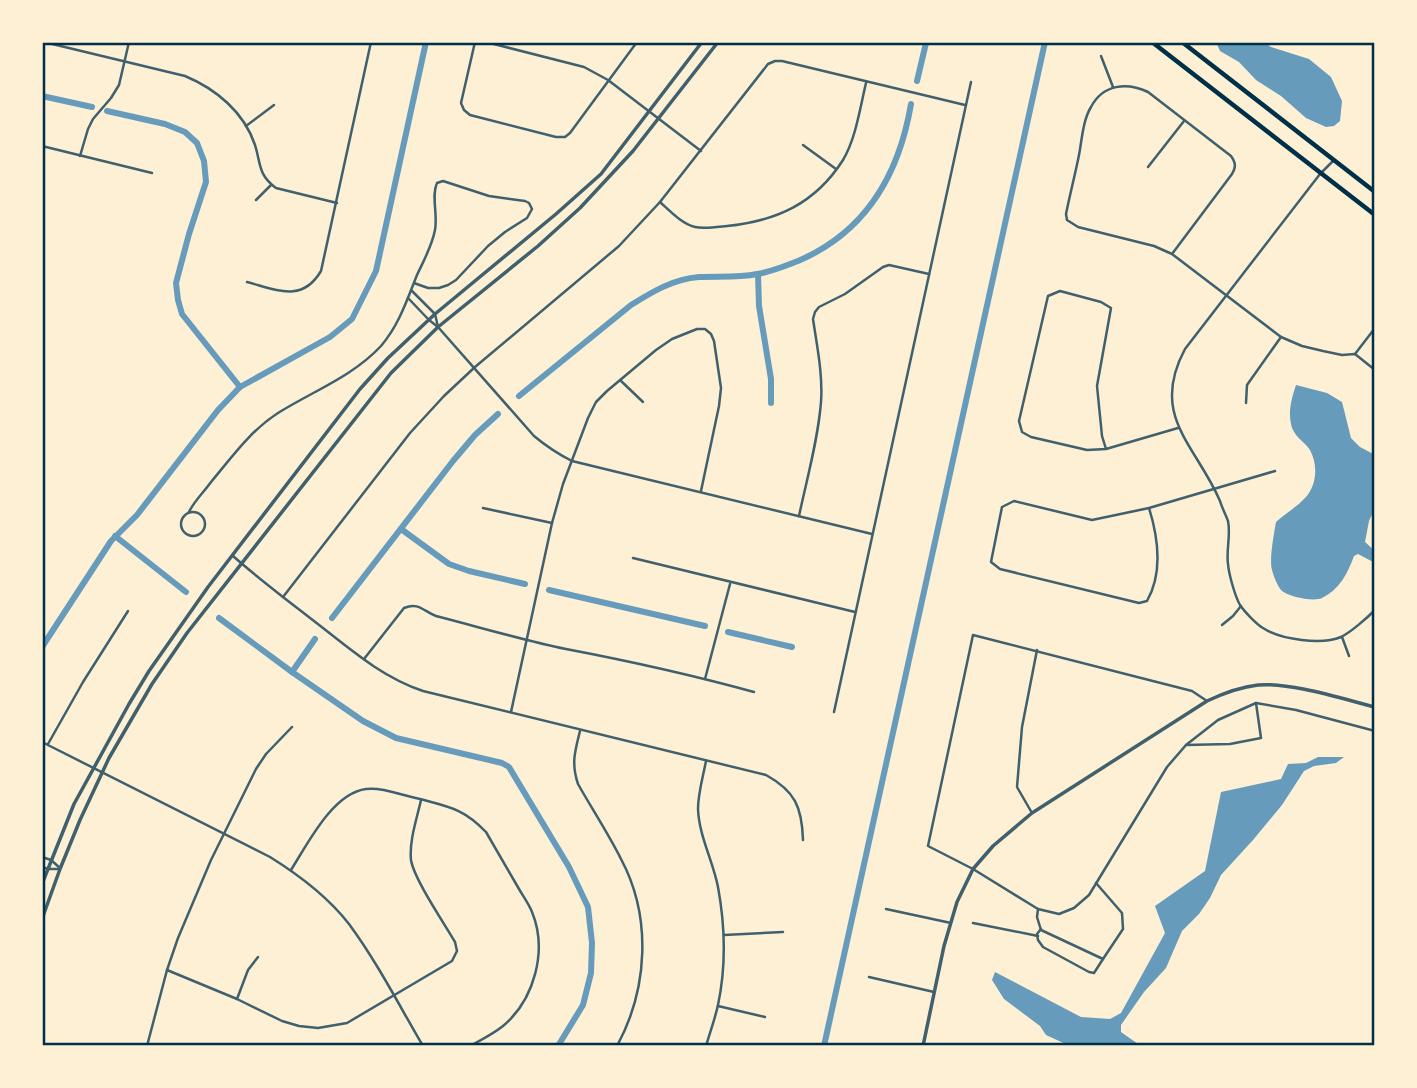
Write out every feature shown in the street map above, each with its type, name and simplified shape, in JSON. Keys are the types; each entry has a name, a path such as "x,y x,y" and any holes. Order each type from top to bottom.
{"main road":[{"path":"1152,42 1375,215"},
{"path":"1182,42 1375,192"}],"street":[{"path":"44,42 185,76 202,83 233,108 246,126 254,141 260,169 271,185 337,204"},
{"path":"80,156 93,119 119,85 129,42"},
{"path":"247,282 287,292 297,291 307,288 321,271 371,43 365,42"},
{"path":"475,42 461,103 464,110 470,115 556,137 565,137 570,133 637,42"},
{"path":"486,42 584,67 608,80 701,151"},
{"path":"42,884 74,804 149,671 178,628 360,389 388,358 435,314 601,174 702,42"},
{"path":"42,919 80,820 102,772 152,684 187,634 391,373 439,327 580,208 633,151 718,42"},
{"path":"1101,56 1113,87"},
{"path":"283,597 410,433 475,367 619,246 660,202 768,64 775,61 965,105"},
{"path":"660,202 695,228 741,225 763,221 782,213 813,194 843,159 851,141 866,82"},
{"path":"834,712 971,82"},
{"path":"1172,254 1232,174 1235,164 1231,156 1148,92 1128,86 1113,87 1104,92 1090,108 1066,214 1072,225 1154,246 1172,254 1281,337 1302,346 1342,355 1355,355 1375,370"},
{"path":"246,126 274,105"},
{"path":"1148,167 1184,121"},
{"path":"803,145 836,169"},
{"path":"42,146 152,173"},
{"path":"1334,160 1320,174 1185,349 1173,377 1171,395 1178,428 1215,490 1228,522 1227,564 1241,606 1263,628 1285,637 1322,641 1342,637 1375,612"},
{"path":"189,512 203,517 205,525 199,535 191,536 183,532 183,517 254,431 279,412 334,382 369,358 395,327 414,283 431,245 437,213 434,190 437,183 443,181 489,196 529,203 532,209 527,218 505,232 456,280 439,288 428,288 414,283"},
{"path":"256,200 271,185"},
{"path":"799,516 818,429 821,400 821,376 813,319 815,312 889,265 929,275"},
{"path":"411,290 435,314 439,327"},
{"path":"1106,449 1097,387 1111,307 1060,291 1048,296 1019,421 1022,432 1031,437 1087,450 1106,449 1178,428"},
{"path":"408,298 439,327 534,436 546,447 572,461 872,534"},
{"path":"1355,355 1375,328"},
{"path":"511,712 552,523 572,461 596,402 672,339 697,329 705,329 714,341 721,388 701,491"},
{"path":"1246,403 1247,384 1281,337"},
{"path":"620,380 643,402"},
{"path":"1149,508 1154,527 1157,563 1152,592 1147,601 1139,603 1000,569 991,562 1002,507 1014,501 1092,520 1149,508 1275,471"},
{"path":"483,508 552,523"},
{"path":"233,556 363,659 405,685 766,775 787,790 799,810 803,840"},
{"path":"633,558 855,612"},
{"path":"705,679 730,583"},
{"path":"363,659 404,608 411,605 436,616 527,640 754,692"},
{"path":"1222,625 1233,617 1241,606"},
{"path":"48,744 128,611"},
{"path":"1207,701 1192,691 973,635 928,846 973,869 1038,909 1059,914 1074,908 1089,895 1167,767 1186,746 1218,720 1255,703 1296,710 1375,731"},
{"path":"1342,637 1349,656"},
{"path":"1032,813 1017,787 1022,727 1037,650"},
{"path":"923,1046 957,902 973,869 993,846 1032,813 1207,701 1231,690 1272,685 1375,707"},
{"path":"1186,746 1230,744 1261,738 1255,703"},
{"path":"148,1046 167,970 199,887 256,769 266,754 292,727"},
{"path":"580,729 573,760 578,784 622,859 633,885 641,923 640,984 634,1009 617,1046"},
{"path":"42,741 291,870 322,895 347,922 423,1046"},
{"path":"706,760 698,808 700,825 718,886 724,935 718,1006 706,1046"},
{"path":"291,870 332,808 355,792 381,790 450,806 476,821 486,832 532,912 538,931 537,966 526,998 502,1027 470,1046"},
{"path":"167,970 282,1021 318,1028 347,1023 452,961 457,951 455,942 415,873 411,860 411,847 421,800"},
{"path":"42,857 51,860 60,869"},
{"path":"42,867 60,869"},
{"path":"1038,909 1037,917 1041,929 1038,940 1043,947 1094,973 1123,929 1122,913 1096,883"},
{"path":"886,909 951,923"},
{"path":"973,923 1038,936"},
{"path":"1041,929 1103,960"},
{"path":"724,935 783,932"},
{"path":"237,999 248,970 258,957"},
{"path":"869,977 934,992"},
{"path":"718,1006 765,1017"}],"water":[{"path":"1216,42 1264,42 1271,47 1309,59 1331,77 1342,101 1340,121 1334,126 1326,127 1306,118 1281,96 1256,80 1239,62 1220,51"},
{"path":"1296,385 1327,393 1342,402 1351,438 1360,447 1375,455 1375,508 1365,542 1375,551 1375,563 1358,554 1354,556 1338,586 1318,599 1284,593 1277,583 1271,565 1276,522 1306,497 1315,474 1310,450 1296,435 1291,424 1290,409"},
{"path":"1318,757 1344,757 1336,763 1314,766 1304,771 1282,805 1221,875 1199,914 1182,931 1166,968 1144,992 1121,1025 1121,1032 1141,1046 1070,1046 1046,1035 1040,1026 1004,999 992,980 995,972 1081,1017 1110,1019 1121,1013 1165,933 1155,906 1205,871 1221,792 1281,779 1288,764 1306,763"}],"waterway":[{"path":"42,647 111,541 137,515 218,410 240,387 330,337 352,319 376,271 426,42"},
{"path":"917,81 926,43 923,42"},
{"path":"824,1046 1045,42"},
{"path":"42,96 92,107"},
{"path":"519,396 631,305 655,291 689,278 743,276 773,270 822,249 843,234 860,217 888,177 898,154 911,104"},
{"path":"107,111 165,124 185,132 197,143 204,161 206,182 176,283 178,300 182,314 240,387"},
{"path":"758,274 759,306 771,379 771,403"},
{"path":"332,618 453,461 498,414"},
{"path":"401,529 449,564 525,584"},
{"path":"115,536 186,592"},
{"path":"549,590 705,626"},
{"path":"219,618 363,721 396,738 502,763 509,767 569,867 588,907 592,943 591,973 583,1005 558,1046"},
{"path":"728,632 792,647"},
{"path":"292,672 315,639"}]}
